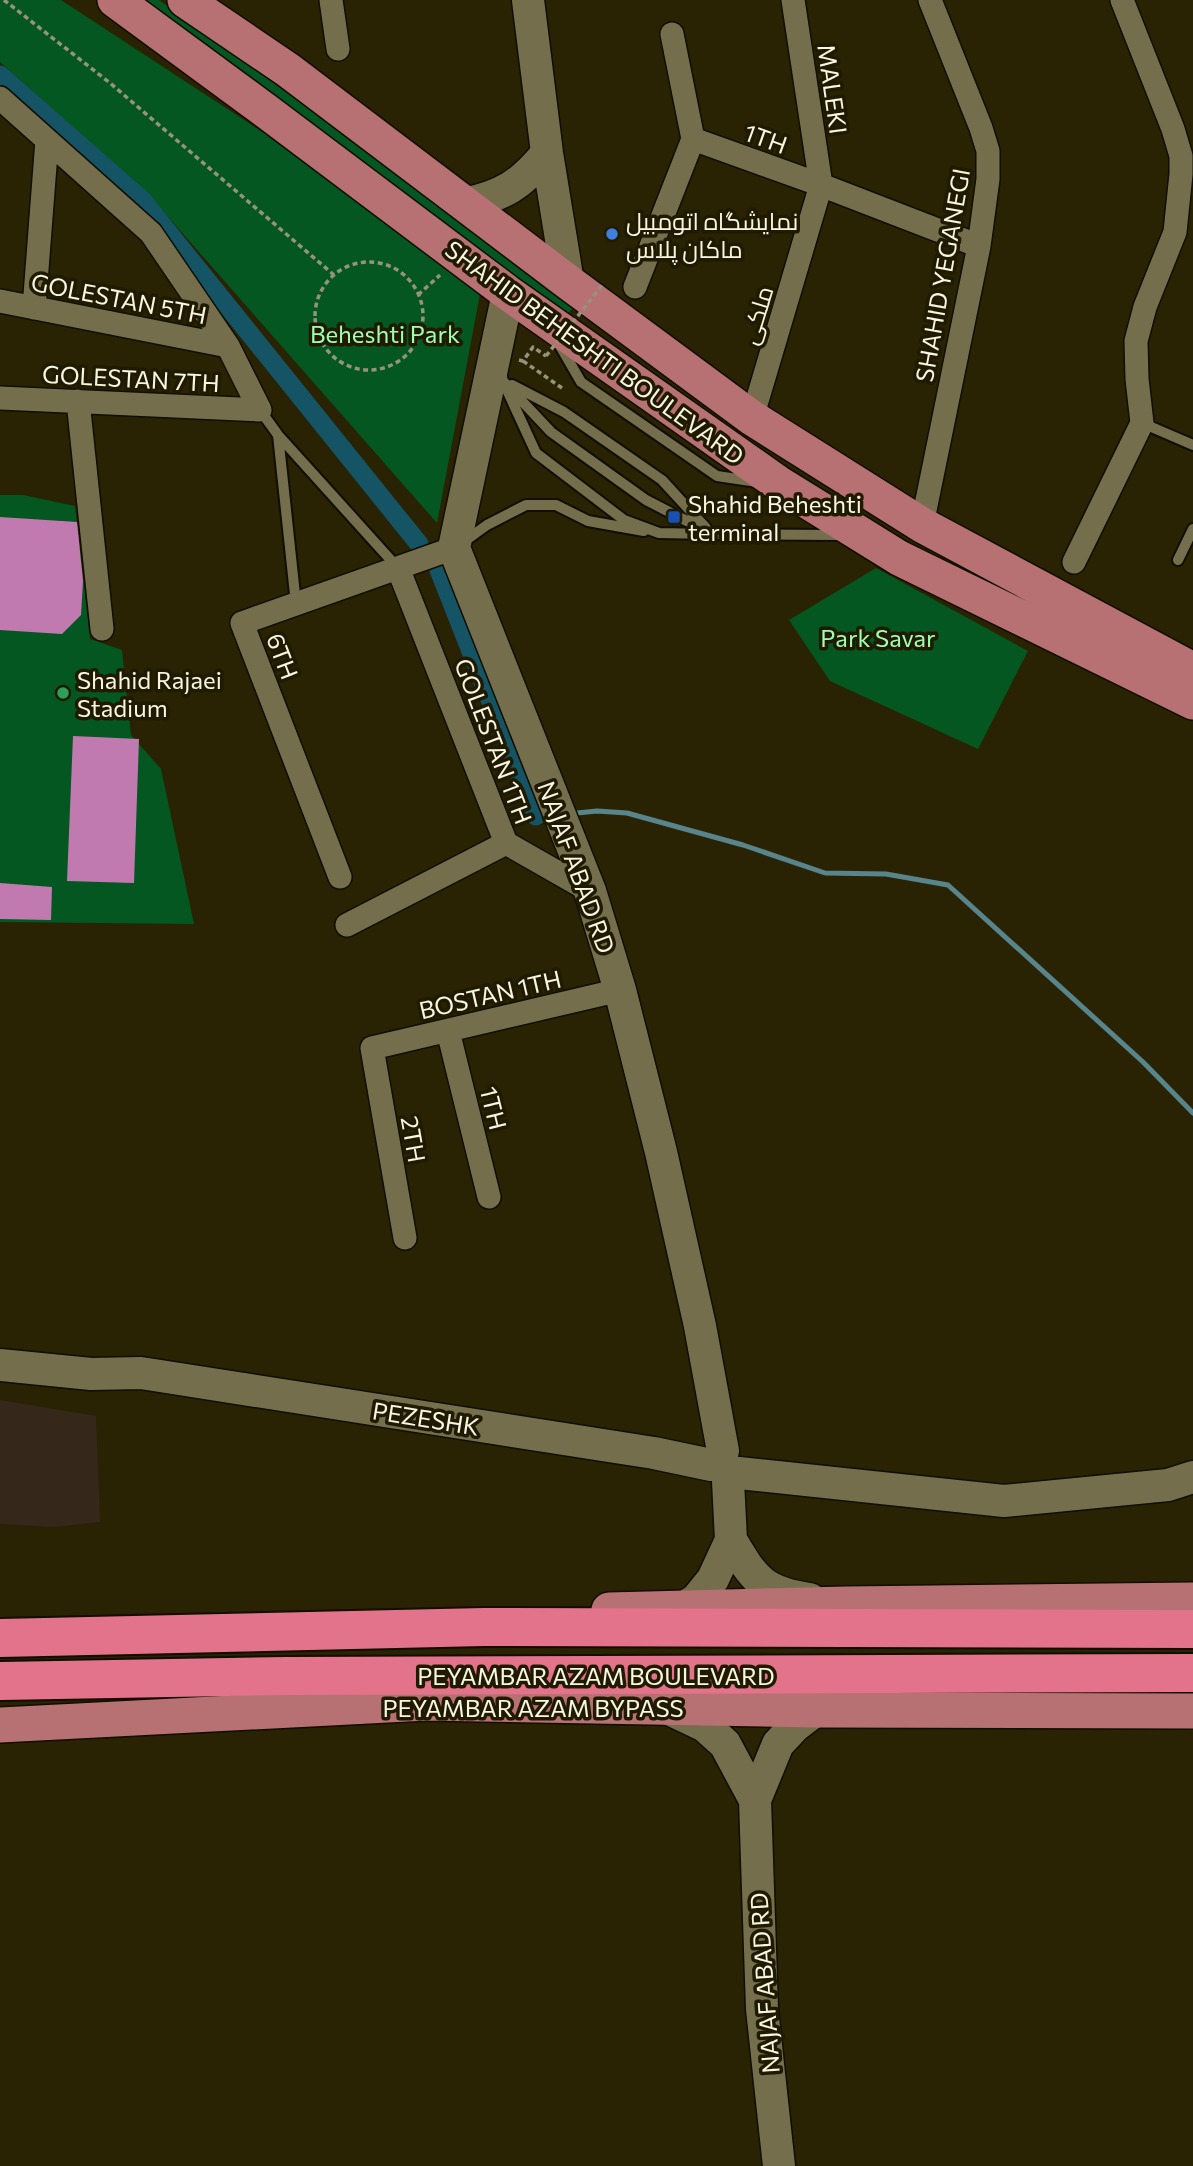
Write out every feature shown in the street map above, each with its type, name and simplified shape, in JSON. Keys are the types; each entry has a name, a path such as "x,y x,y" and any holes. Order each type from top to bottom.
{"highway":[{"name":"PEYAMBAR AZAM BOULEVARD","path":"0,1638 484,1627 1193,1629"},
{"name":"PEYAMBAR AZAM BOULEVARD","path":"0,1681 287,1676 1193,1673"},
{"path":"287,1676 426,1703"}],"main road":[{"name":"SHAHID BEHESHTI BOULEVARD","path":"115,0 521,302 778,483 899,558 1189,693"},
{"name":"SHAHID BEHESHTI BOULEVARD","path":"185,0 288,70 752,418 1189,693"},
{"name":"PEYAMBAR AZAM BOULEVARD","path":"484,1627 610,1609 1193,1600"},
{"name":"PEYAMBAR AZAM BYPASS","path":"0,1725 426,1703 816,1710 1193,1711"}],"street":[{"path":"331,0 338,49"},
{"path":"528,0 547,153 568,282"},
{"name":"MALEKI","path":"793,0 821,185"},
{"name":"SHAHID YEGANEGI","path":"922,525 979,246 989,179 988,151 981,128 930,0"},
{"path":"1074,562 1142,423 1136,341 1145,307 1184,236 1181,156 1122,0"},
{"path":"635,287 693,139 671,34"},
{"path":"0,98 151,233 228,346 260,410"},
{"path":"0,121 39,132"},
{"path":"34,308 39,132"},
{"name":"1TH","path":"693,139 979,246"},
{"path":"464,204 489,199 512,188 532,173 547,153"},
{"name":"ملکی","path":"752,418 821,185"},
{"name":"GOLESTAN 5TH","path":"0,301 228,346"},
{"path":"454,548 507,365 521,302"},
{"name":"GOLESTAN 7TH","path":"0,398 260,410"},
{"path":"78,401 102,629"},
{"name":"6TH","path":"340,877 242,623 454,548"},
{"name":"NAJAF ABAD RD","path":"454,548 590,891 620,990 661,1152 700,1326 725,1467 731,1540"},
{"name":"GOLESTAN 1TH","path":"398,568 506,843 590,891"},
{"path":"347,925 506,843"},
{"name":"BOSTAN 1TH","path":"372,1048 620,990"},
{"name":"1TH","path":"448,1031 489,1197"},
{"name":"2TH","path":"372,1048 405,1238"},
{"name":"PEZESHK","path":"0,1345 95,1353 141,1373"},
{"name":"PEZESHK","path":"0,1365 91,1374 141,1373 654,1453 725,1467 1004,1501 1168,1485 1193,1477"},
{"path":"731,1540 746,1565 761,1582 777,1593 846,1604"},
{"path":"683,1608 696,1600 713,1579 731,1540"},
{"path":"665,1707 705,1726 725,1744 755,1800"},
{"path":"755,1800 778,1744 816,1710"},
{"name":"NAJAF ABAD RD","path":"755,1800 762,2009 779,2166"}],"lane":[{"path":"507,365 537,453 624,520 659,533"},
{"path":"507,365 564,412 662,480 712,534"},
{"path":"507,365 551,432 646,500 712,534"},
{"path":"260,410 278,435 398,568"},
{"path":"1142,423 1193,445"},
{"path":"278,435 296,604"},
{"path":"454,548 487,525 526,505 556,505 588,521 659,533 864,536"},
{"path":"1178,560 1193,529"}],"path":[{"path":"4,0 110,83 334,275"},
{"path":"373,263 397,270 409,281 418,295 422,312 421,328 415,344 404,357 390,366 365,370 341,363 328,352 319,337 315,321 317,303 323,288 334,275 348,266 373,263"},
{"path":"533,347 546,355 604,283"},
{"path":"507,365 562,388"}],"shaded area":[{"path":"0,1400 96,1416 100,1522 54,1527 0,1524"}],"green space":[{"name":"Beheshti Park","path":"0,0 61,0 264,133 480,294 437,523 148,194 0,62"},
{"path":"136,0 159,0 468,224 574,306 565,318"},
{"name":"Shahid Rajaei Stadium","path":"0,495 23,495 75,506 90,639 122,650 131,735 161,769 194,924 0,922"},
{"name":"Park Savar","path":"876,568 1028,651 978,749 830,681 789,620"}],"building":[{"path":"0,517 77,522 83,581 81,615 62,634 0,630"},
{"path":"73,736 139,739 134,883 67,881"},
{"path":"0,883 52,887 51,920 0,919"}],"waterway":[{"path":"0,75 143,201 419,544"},
{"path":"439,570 536,816"},
{"path":"577,813 627,813 743,845 825,873 886,874 948,885 1143,1062 1193,1113"},
{"path":"536,816 542,815"}],"place":[{"name":"نمایشگاه اتومبیل ماکان پلاس","path":"612,234"},
{"name":"Shahid Beheshti terminal","path":"674,517"},
{"name":"Shahid Rajaei Stadium","path":"63,693"}]}
